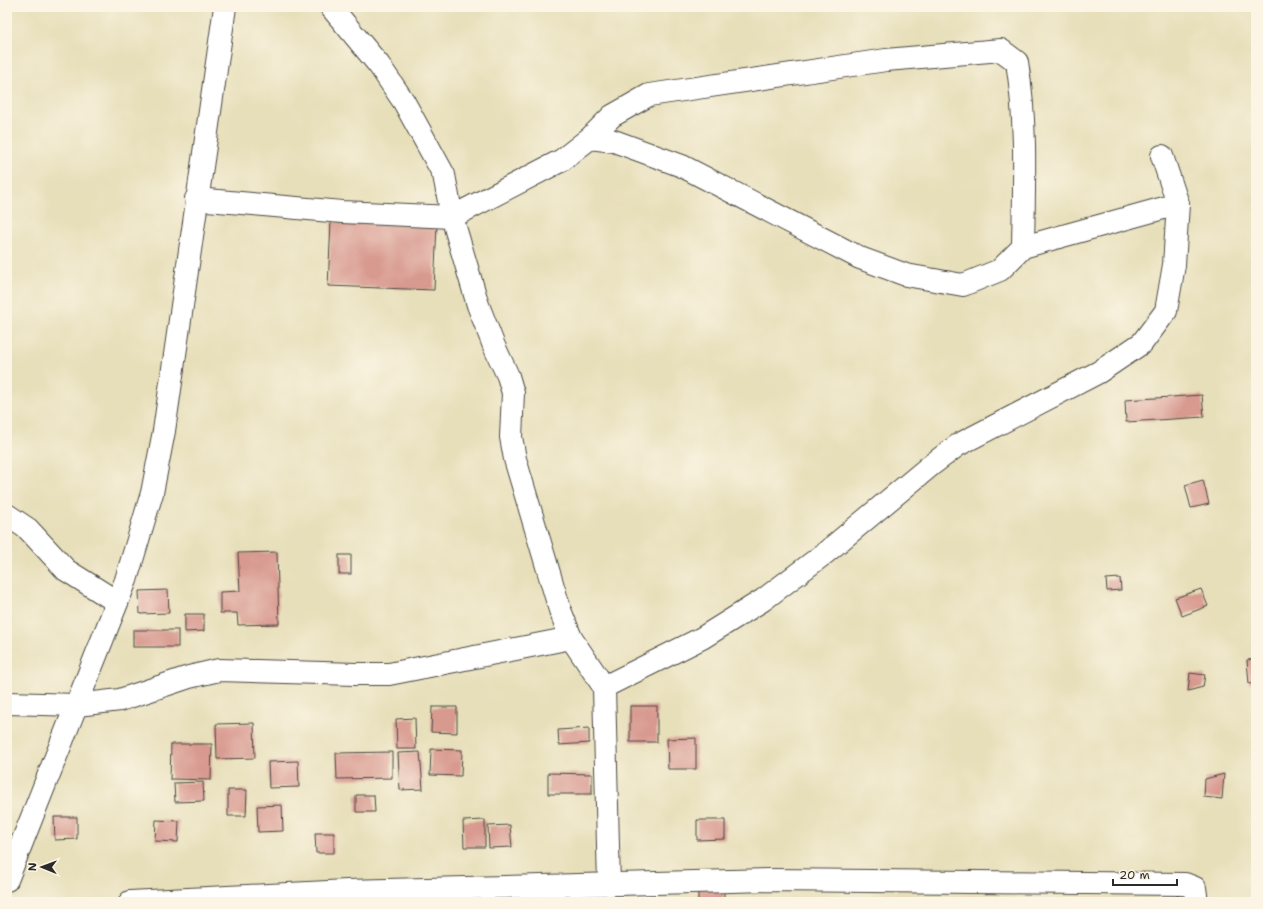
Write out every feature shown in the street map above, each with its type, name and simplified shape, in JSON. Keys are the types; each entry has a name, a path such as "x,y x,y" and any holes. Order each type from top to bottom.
{"street":[{"path":"7,880 117,602 139,537 159,462 225,7"},
{"path":"331,7 379,65 404,102 444,175 452,217 478,305 494,346 508,376 513,394 511,437 515,459 560,610 571,638 604,687 610,885"},
{"path":"196,199 342,212 452,217 521,183 562,160 590,138 612,116 649,95 886,60 1001,50 1017,62 1023,98 1023,247"},
{"path":"590,138 614,141 682,166 860,258 906,275 963,285 1000,270 1023,247 1178,204"},
{"path":"604,687 702,638 763,600 824,554 930,466 958,445 1099,372 1142,343 1166,311 1174,265 1178,204 1162,156"},
{"path":"7,515 28,529 66,570 117,602"},
{"path":"7,703 77,705 120,700 189,677 219,670 389,674 571,638"},
{"path":"130,902 347,891 770,880 1185,884 1195,888 1197,902"}],"building":[{"path":"331,222 437,225 434,290 328,286"},
{"path":"1202,395 1204,417 1126,422 1125,400"},
{"path":"1203,480 1209,504 1191,508 1185,485"},
{"path":"277,552 279,624 238,625 237,613 220,613 220,592 240,591 238,553"},
{"path":"339,555 351,555 351,574 339,574"},
{"path":"1120,578 1121,590 1107,591 1106,579"},
{"path":"1201,589 1208,606 1182,616 1175,598"},
{"path":"168,590 169,613 140,614 139,591"},
{"path":"185,614 204,614 204,631 185,632"},
{"path":"133,630 178,630 178,647 133,647"},
{"path":"1256,659 1256,683 1249,684 1247,660"},
{"path":"1190,673 1205,675 1203,687 1188,691"},
{"path":"630,706 657,706 657,742 630,742"},
{"path":"432,707 457,707 457,733 431,732"},
{"path":"415,718 416,749 397,749 396,719"},
{"path":"254,723 255,758 217,759 216,724"},
{"path":"589,728 589,743 559,745 558,730"},
{"path":"696,738 696,769 668,769 667,739"},
{"path":"171,744 212,744 211,780 170,779"},
{"path":"431,749 462,750 461,776 430,775"},
{"path":"392,752 392,778 337,779 336,753"},
{"path":"420,752 423,789 400,790 398,753"},
{"path":"298,761 299,787 269,788 268,762"},
{"path":"548,773 592,774 592,794 548,794"},
{"path":"1224,774 1222,799 1204,797 1205,779"},
{"path":"203,782 204,801 175,802 174,783"},
{"path":"228,790 247,790 246,816 228,816"},
{"path":"356,795 374,795 375,812 356,812"},
{"path":"282,805 283,831 258,832 257,806"},
{"path":"54,817 77,817 77,839 55,840"},
{"path":"156,820 179,821 178,842 155,841"},
{"path":"485,820 485,847 464,847 463,821"},
{"path":"697,820 725,820 725,839 697,840"},
{"path":"510,825 512,847 489,848 488,826"},
{"path":"315,833 334,833 334,853 316,853"},
{"path":"724,887 724,902 698,902 698,888"}]}
